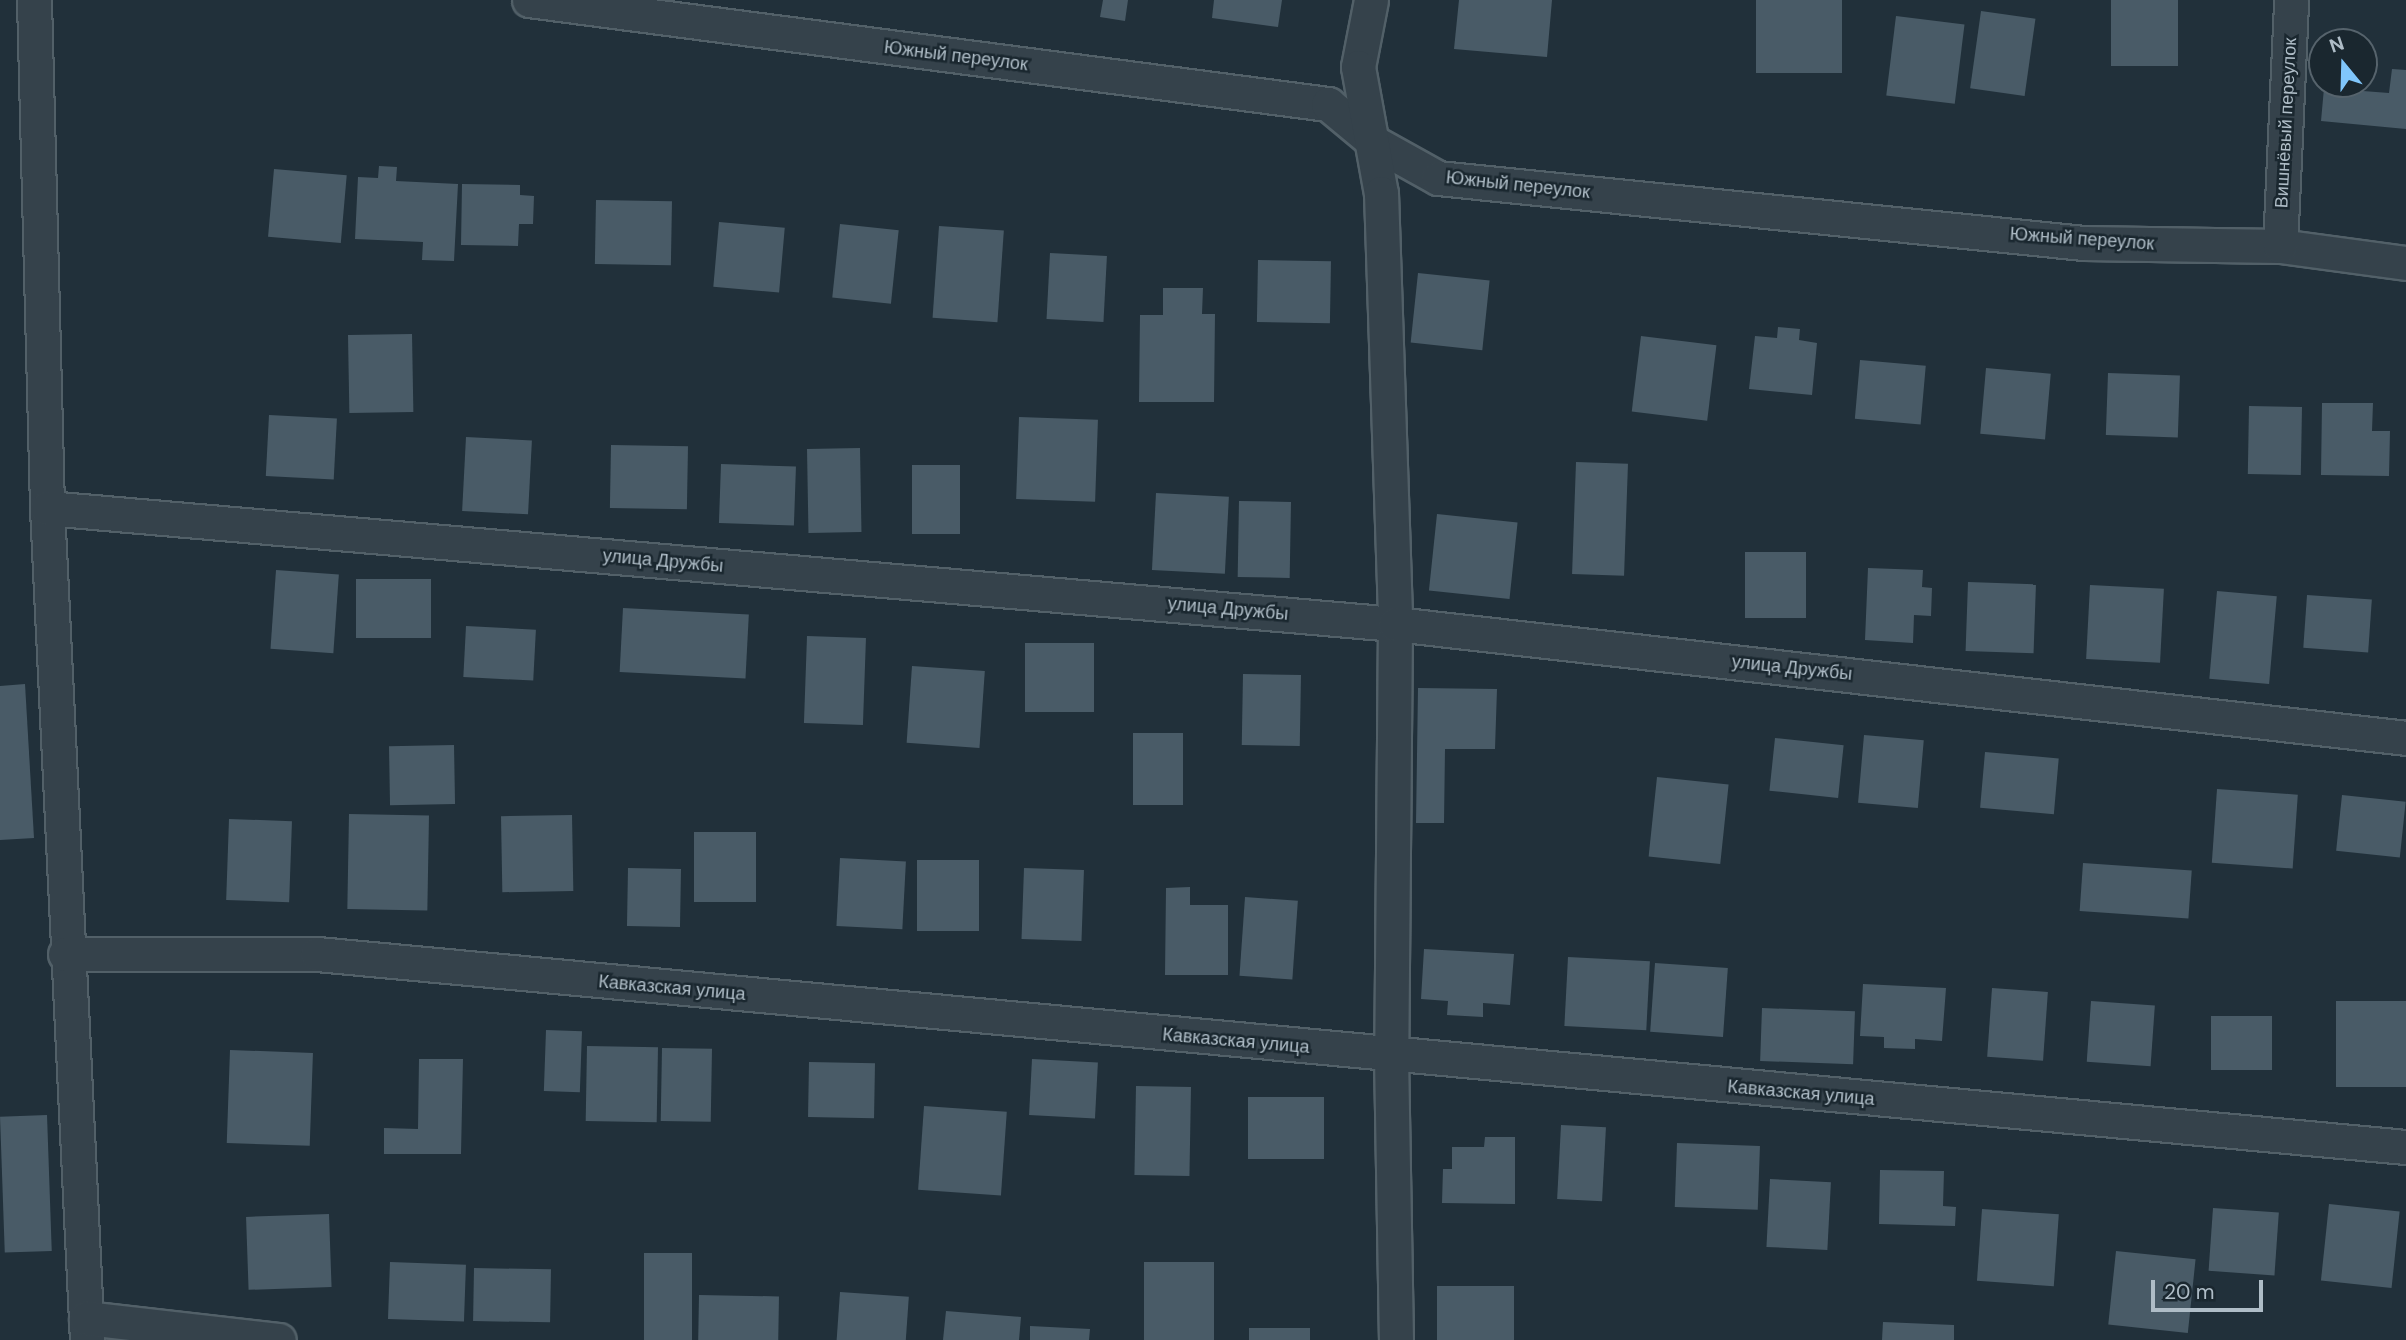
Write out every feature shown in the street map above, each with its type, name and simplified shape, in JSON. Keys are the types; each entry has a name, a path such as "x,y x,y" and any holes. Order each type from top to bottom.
{"street":[{"path":"34,0 47,508 65,954 87,1329 279,1340"},
{"name":"Южный переулок","path":"529,0 1328,104 1375,143 1438,178 2084,243 2280,247 2406,263"},
{"path":"1371,0 1358,66 1375,143 1381,193 1395,624 1391,1055 1396,1340"},
{"name":"Вишнёвый переулок","path":"2280,247 2291,0"},
{"name":"улица Дружбы","path":"47,508 1395,624 2406,738"},
{"name":"Кавказская улица","path":"65,954 317,954 2406,1147"}],"building":[{"path":"1103,0 1128,0 1125,21 1100,17"},
{"path":"1214,0 1282,0 1278,27 1212,18"},
{"path":"1459,0 1552,0 1547,57 1454,49"},
{"path":"1756,0 1842,0 1842,73 1756,73"},
{"path":"2111,0 2178,0 2178,66 2111,66"},
{"path":"1981,11 2035,19 2025,96 1970,88"},
{"path":"1896,16 1964,24 1955,104 1886,95"},
{"path":"2392,69 2406,70 2406,129 2321,121 2323,98 2378,98 2378,92 2389,93"},
{"path":"379,166 397,167 396,181 458,184 454,261 422,260 423,242 355,239 358,177 378,178"},
{"path":"274,169 347,175 341,243 268,237"},
{"path":"462,184 520,185 520,195 534,196 533,224 519,224 518,246 461,245"},
{"path":"596,200 672,201 671,265 595,264"},
{"path":"719,222 785,228 779,293 713,287"},
{"path":"840,224 899,230 891,304 832,298"},
{"path":"939,226 1004,231 997,322 933,318"},
{"path":"1050,253 1107,256 1103,322 1047,319"},
{"path":"1258,260 1331,261 1330,323 1257,322"},
{"path":"1418,273 1490,281 1482,350 1411,343"},
{"path":"1163,288 1203,288 1202,314 1215,314 1214,402 1139,402 1140,315 1163,315"},
{"path":"1778,327 1800,329 1799,340 1817,343 1812,395 1749,389 1755,336 1777,338"},
{"path":"412,334 413,412 349,413 348,335"},
{"path":"1641,336 1716,345 1707,421 1632,411"},
{"path":"1860,360 1926,366 1921,425 1855,419"},
{"path":"1986,368 2051,374 2045,439 1980,434"},
{"path":"2108,373 2180,376 2178,437 2106,435"},
{"path":"2322,403 2373,403 2372,431 2390,431 2389,476 2321,475"},
{"path":"2249,406 2302,407 2301,475 2248,474"},
{"path":"269,415 337,419 334,479 266,476"},
{"path":"1019,417 1098,420 1095,502 1016,499"},
{"path":"466,437 532,440 528,514 462,511"},
{"path":"611,445 688,446 687,509 610,508"},
{"path":"860,448 861,532 808,533 807,449"},
{"path":"1576,462 1628,464 1624,576 1572,574"},
{"path":"721,464 796,467 794,526 719,523"},
{"path":"912,465 960,465 960,534 912,534"},
{"path":"1156,493 1229,497 1225,574 1152,570"},
{"path":"1239,501 1291,502 1290,578 1238,577"},
{"path":"1437,514 1518,522 1510,599 1429,591"},
{"path":"1745,552 1806,552 1806,618 1745,618"},
{"path":"1868,568 1923,570 1922,587 1932,588 1931,616 1914,615 1913,643 1865,640"},
{"path":"276,570 339,574 333,653 270,649"},
{"path":"356,579 431,579 431,638 356,638"},
{"path":"1968,582 2036,584 2034,653 1966,651"},
{"path":"2090,585 2164,589 2160,663 2086,659"},
{"path":"2217,591 2277,596 2269,684 2209,679"},
{"path":"2307,595 2372,600 2368,652 2303,648"},
{"path":"623,608 749,615 745,679 620,672"},
{"path":"466,626 536,630 533,681 463,677"},
{"path":"807,636 866,638 863,725 804,723"},
{"path":"1025,643 1094,643 1094,712 1025,712"},
{"path":"912,666 985,671 979,748 907,743"},
{"path":"1243,674 1301,675 1300,746 1242,745"},
{"path":"25,684 34,838 0,840 0,686"},
{"path":"1418,688 1497,689 1495,749 1445,749 1444,823 1416,823"},
{"path":"1133,733 1183,733 1183,805 1133,805"},
{"path":"1864,735 1924,740 1918,808 1858,803"},
{"path":"1775,738 1844,745 1838,798 1769,791"},
{"path":"454,745 455,804 390,805 389,746"},
{"path":"1985,752 2059,758 2054,814 1980,808"},
{"path":"1657,777 1729,785 1720,864 1649,857"},
{"path":"2217,789 2298,795 2293,868 2212,863"},
{"path":"2342,795 2406,802 2400,857 2336,851"},
{"path":"349,814 429,815 427,910 347,909"},
{"path":"572,815 573,891 502,892 501,816"},
{"path":"229,819 292,821 289,902 226,900"},
{"path":"694,832 756,832 756,902 694,902"},
{"path":"840,858 906,861 902,929 836,926"},
{"path":"917,860 979,860 979,931 917,931"},
{"path":"2083,863 2192,871 2188,918 2080,911"},
{"path":"628,868 681,869 680,927 627,926"},
{"path":"1024,868 1084,870 1081,941 1022,939"},
{"path":"1190,887 1190,905 1228,905 1228,975 1165,975 1166,888"},
{"path":"1245,897 1298,901 1292,980 1239,976"},
{"path":"1424,949 1514,954 1510,1005 1483,1003 1483,1017 1447,1015 1448,1001 1421,999"},
{"path":"1568,957 1650,961 1646,1030 1564,1026"},
{"path":"1655,963 1728,968 1723,1037 1650,1032"},
{"path":"1863,984 1946,988 1942,1041 1915,1039 1915,1049 1884,1048 1884,1037 1860,1036"},
{"path":"1992,988 2048,992 2043,1061 1987,1057"},
{"path":"2091,1001 2155,1005 2151,1066 2087,1062"},
{"path":"2336,1001 2406,1001 2406,1087 2336,1087"},
{"path":"1762,1008 1855,1011 1853,1064 1760,1061"},
{"path":"2211,1016 2272,1016 2272,1070 2211,1070"},
{"path":"546,1030 582,1031 580,1092 544,1091"},
{"path":"587,1046 658,1047 657,1122 586,1121"},
{"path":"662,1048 712,1049 711,1122 661,1121"},
{"path":"230,1050 313,1053 310,1146 227,1143"},
{"path":"419,1059 463,1059 461,1154 384,1154 384,1128 418,1129"},
{"path":"1032,1059 1098,1062 1095,1118 1029,1115"},
{"path":"809,1062 875,1063 874,1118 808,1117"},
{"path":"1136,1086 1191,1087 1189,1176 1134,1175"},
{"path":"1248,1097 1324,1097 1324,1159 1248,1159"},
{"path":"924,1106 1007,1112 1001,1196 918,1190"},
{"path":"47,1115 52,1251 5,1253 0,1117"},
{"path":"1561,1125 1606,1127 1602,1201 1557,1199"},
{"path":"1485,1137 1515,1137 1515,1204 1442,1203 1443,1169 1452,1169 1452,1147 1484,1147"},
{"path":"1677,1143 1760,1146 1758,1210 1675,1207"},
{"path":"1880,1170 1944,1171 1943,1206 1956,1207 1955,1226 1879,1224"},
{"path":"1770,1179 1831,1182 1827,1250 1766,1247"},
{"path":"2329,1204 2400,1211 2392,1288 2321,1281"},
{"path":"2213,1208 2279,1213 2274,1275 2209,1271"},
{"path":"1982,1209 2059,1214 2054,1286 1977,1281"},
{"path":"329,1214 332,1287 249,1290 246,1217"},
{"path":"2116,1251 2196,1259 2188,1333 2108,1325"},
{"path":"644,1253 692,1253 692,1340 644,1340"},
{"path":"390,1262 466,1265 464,1322 388,1319"},
{"path":"1144,1262 1214,1262 1214,1340 1144,1340"},
{"path":"474,1268 551,1269 550,1322 473,1321"},
{"path":"1437,1286 1514,1286 1514,1340 1437,1340"},
{"path":"840,1292 909,1297 906,1340 837,1340"},
{"path":"699,1295 779,1296 778,1340 698,1340"},
{"path":"946,1311 1021,1317 1019,1340 943,1340"},
{"path":"1883,1322 1954,1325 1954,1340 1882,1340"},
{"path":"1030,1326 1090,1329 1089,1340 1030,1340"},
{"path":"1249,1328 1310,1328 1310,1340 1249,1340"}]}
